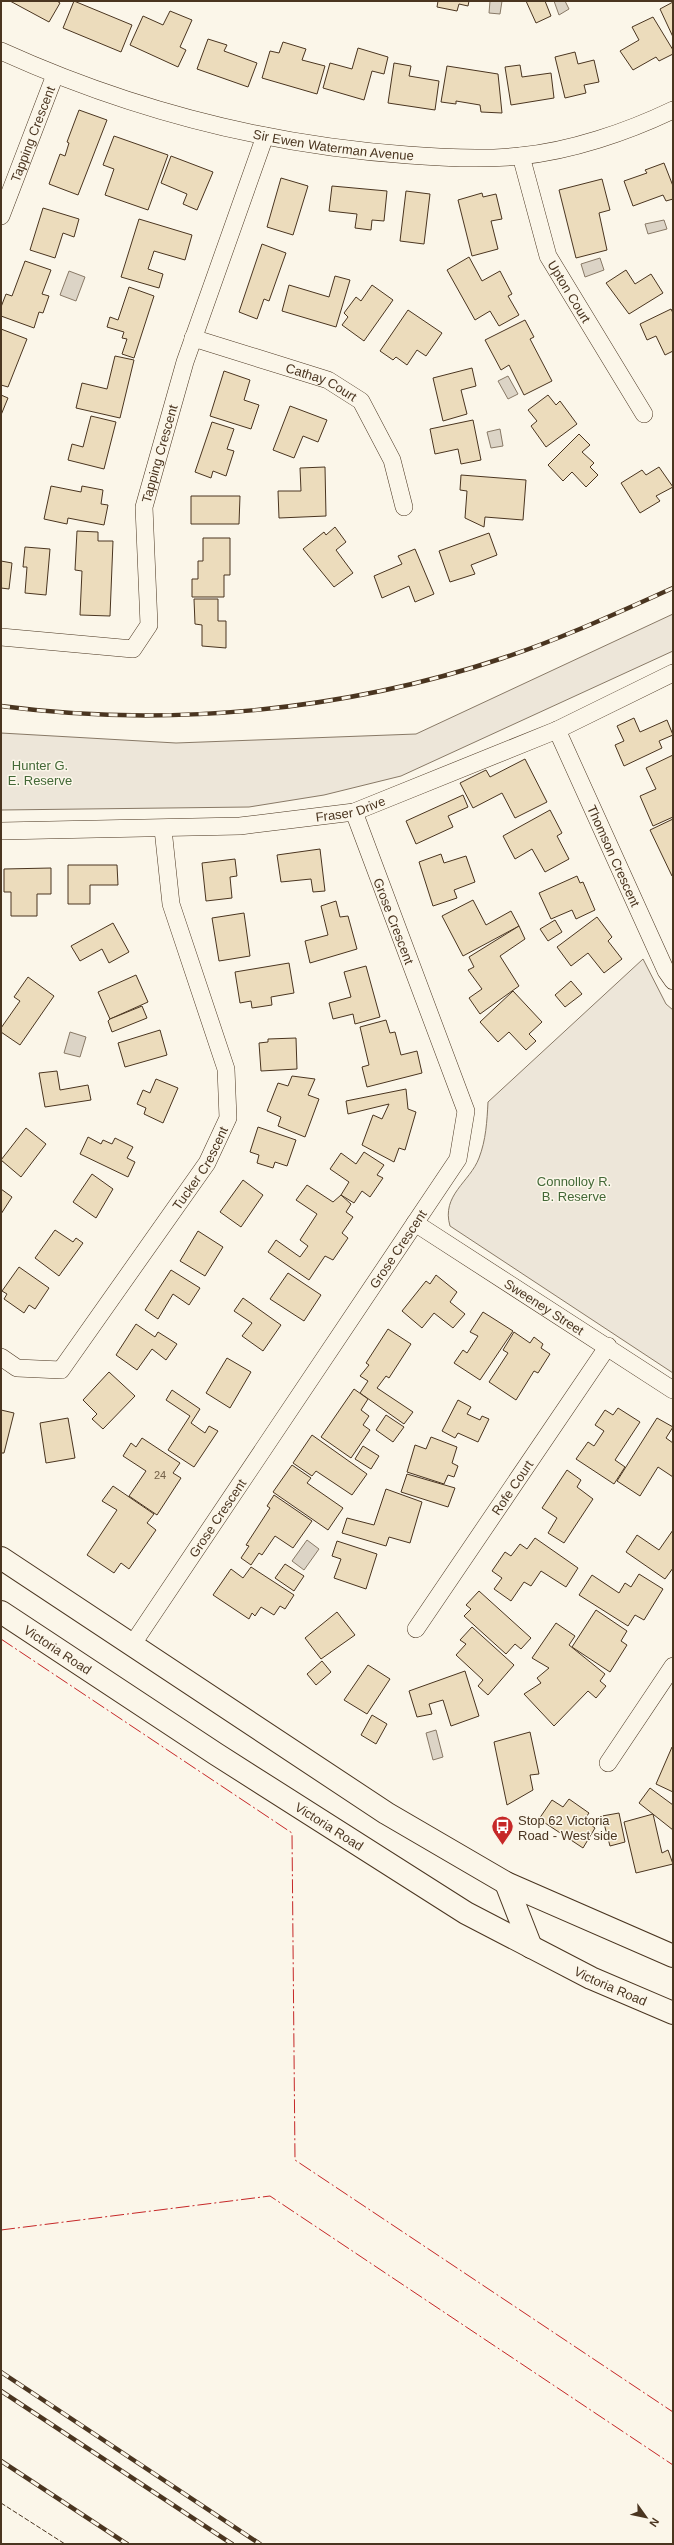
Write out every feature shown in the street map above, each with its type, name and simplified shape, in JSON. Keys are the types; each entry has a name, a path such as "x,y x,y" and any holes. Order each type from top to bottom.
{"highway":[{"path":"1,1558 386,1813 506,1883 673,1956"},
{"name":"Victoria Road","path":"1,1612 209,1749 466,1913 591,1978 673,2013"},
{"path":"506,1883 531,1947"}],"street":[{"name":"Sir Ewen Waterman Avenue","path":"1,51 55,75 122,99 265,136 360,152 457,158 520,156 576,146 655,118 673,110"},
{"name":"Tapping Crescent","path":"1,216 55,75"},
{"name":"Tapping Crescent","path":"1,637 133,649 149,625 144,507 194,338 265,136"},
{"name":"Upton Court","path":"520,156 548,256 644,414"},
{"name":"Cathay Court","path":"194,338 328,380 361,402 392,460 404,507"},
{"name":"Fraser Drive","path":"1,831 68,828 163,829 240,826 354,812 557,730 673,673"},
{"name":"Thomson Crescent","path":"557,730 666,971 673,981"},
{"name":"Grose Crescent","path":"132,1645 458,1159 466,1112 354,812"},
{"name":"Tucker Crescent","path":"1,1357 17,1368 61,1370 207,1163 228,1118 226,1069 172,904 163,829"},
{"name":"Sweeney Street","path":"415,1222 608,1346 673,1390"},
{"name":"Rofe Court","path":"416,1628 608,1346"},
{"path":"608,1763 673,1666"}],"green space":[{"name":"Hunter G. E. Reserve","path":"673,614 673,651 401,776 324,795 249,807 1,810 1,733 176,743 416,734"},
{"name":"Connolloy R. B. Reserve","path":"643,959 666,1004 673,1010 673,1373 450,1226 448,1215 449,1206 453,1197 475,1167 479,1158 485,1137 488,1102"}],"shaded area":[{"path":"490,1 502,1 500,14 489,13"},
{"path":"554,1 565,1 569,9 559,15"},
{"path":"664,220 667,229 648,234 645,224"},
{"path":"600,258 604,270 585,277 581,264"},
{"path":"69,271 85,277 76,301 60,295"},
{"path":"508,376 518,394 508,399 498,381"},
{"path":"500,429 503,446 491,448 487,432"},
{"path":"70,1032 86,1037 80,1057 64,1053"},
{"path":"307,1540 319,1549 304,1570 292,1561"},
{"path":"436,1730 443,1757 433,1760 426,1733"}],"building":[{"path":"10,1 57,1 60,3 49,22"},
{"path":"74,1 132,25 121,52 63,28"},
{"path":"438,1 469,1 468,6 459,4 457,11 437,7"},
{"path":"526,1 545,1 551,16 536,23"},
{"path":"673,2 673,37 660,9"},
{"path":"170,11 192,20 180,47 186,50 178,67 130,45 143,16 163,25"},
{"path":"653,17 673,50 673,54 659,61 656,57 633,70 620,51 639,40 632,27"},
{"path":"208,39 227,45 224,51 257,63 248,87 197,69"},
{"path":"283,42 306,49 302,60 325,66 317,94 262,78 270,51 279,53"},
{"path":"358,48 388,57 384,74 372,71 364,100 323,88 330,63 352,69"},
{"path":"575,52 578,64 594,60 599,82 584,85 586,93 565,98 555,57"},
{"path":"394,63 411,66 409,76 439,81 435,110 388,103"},
{"path":"520,65 522,77 551,73 554,98 511,105 505,67"},
{"path":"447,66 498,74 502,113 481,112 480,105 456,101 456,104 441,102"},
{"path":"79,110 107,120 78,195 49,184 60,154 65,156 69,143 67,142"},
{"path":"114,136 168,155 148,210 105,195 114,169 103,165"},
{"path":"171,156 213,172 197,210 183,204 187,194 161,183"},
{"path":"664,163 673,186 673,199 666,201 663,195 633,206 624,181 647,173 645,170"},
{"path":"281,178 308,186 293,235 267,227"},
{"path":"602,179 610,210 599,213 607,250 576,258 559,190"},
{"path":"332,186 387,191 384,221 372,220 371,230 355,228 357,214 329,211"},
{"path":"406,191 430,194 424,244 400,241"},
{"path":"482,193 483,197 496,194 502,219 491,221 498,249 472,256 458,200"},
{"path":"43,208 79,219 74,237 63,233 55,258 30,250"},
{"path":"139,219 192,235 185,260 154,251 148,269 163,274 159,288 121,277"},
{"path":"262,244 286,253 269,301 264,299 257,319 239,312"},
{"path":"469,257 482,281 500,271 512,294 508,296 519,315 499,326 490,311 475,320 447,270"},
{"path":"25,261 51,270 42,294 49,296 43,313 39,312 34,328 1,316 1,307 6,294 12,296"},
{"path":"626,270 635,284 651,274 663,293 629,314 606,283"},
{"path":"335,276 350,280 336,327 282,311 289,285 329,297"},
{"path":"372,285 393,300 364,341 342,325 348,317 344,313 356,297 361,301"},
{"path":"129,287 154,296 134,358 122,354 127,339 122,338 124,332 107,327 110,317 118,320"},
{"path":"671,309 673,313 673,351 665,355 656,336 647,340 640,324"},
{"path":"408,310 442,333 426,356 417,350 407,365 396,357 393,360 380,351"},
{"path":"525,320 534,337 530,339 552,381 524,395 509,365 501,370 485,340"},
{"path":"1,329 27,339 8,387 1,385"},
{"path":"115,356 134,360 120,418 76,408 82,383 107,389"},
{"path":"472,368 476,386 461,390 467,414 443,421 433,378"},
{"path":"224,371 250,380 244,400 259,405 251,429 210,416"},
{"path":"1,395 8,398 1,415"},
{"path":"548,395 556,405 560,401 577,424 546,447 531,426 537,421 528,410"},
{"path":"290,406 327,420 318,442 303,436 294,458 273,450"},
{"path":"91,416 116,422 104,469 68,460 72,444 83,447"},
{"path":"473,420 481,460 461,464 458,449 435,454 430,429"},
{"path":"212,422 234,429 227,449 234,451 226,476 213,471 211,478 195,472"},
{"path":"579,434 590,445 582,452 594,463 590,467 598,475 586,487 572,472 563,481 548,465"},
{"path":"325,467 326,516 279,518 278,491 301,491 300,468"},
{"path":"659,467 673,487 656,496 660,501 640,513 621,483 642,470 646,475"},
{"path":"461,475 526,480 523,520 485,517 484,527 465,518 467,491 460,490"},
{"path":"51,486 81,492 82,486 103,490 101,504 108,505 104,525 68,518 67,524 44,519"},
{"path":"191,496 240,496 239,524 191,524"},
{"path":"335,527 346,542 336,550 353,573 334,587 303,549 324,532 326,535"},
{"path":"77,531 98,532 98,541 113,541 110,616 80,615 82,571 75,570"},
{"path":"489,533 497,555 471,565 475,574 450,582 439,551"},
{"path":"203,538 230,538 230,575 224,575 224,597 192,597 192,579 198,579 198,561 203,561"},
{"path":"25,547 50,549 46,595 25,593 27,567 23,567"},
{"path":"415,549 434,594 415,602 409,586 382,598 374,576 402,564 398,556"},
{"path":"1,561 12,563 9,589 1,588"},
{"path":"194,599 218,599 218,621 226,621 226,648 202,646 202,625 195,624"},
{"path":"634,718 640,732 667,720 673,735 659,741 662,748 624,766 615,745 624,741 617,726"},
{"path":"673,755 673,817 653,826 640,796 656,789 646,768"},
{"path":"525,759 547,802 515,818 502,793 473,808 460,783 486,770 490,777"},
{"path":"463,795 468,807 448,816 453,827 416,844 406,821"},
{"path":"550,810 562,833 557,836 569,859 545,872 532,849 515,859 503,836"},
{"path":"673,819 673,876 672,876 650,830"},
{"path":"320,849 325,891 313,892 311,879 281,882 277,855"},
{"path":"441,854 444,863 466,856 475,882 454,890 457,898 433,906 419,862"},
{"path":"235,859 237,876 230,877 232,898 206,901 202,863"},
{"path":"68,865 117,865 118,885 90,885 90,904 68,904"},
{"path":"51,868 51,894 37,894 37,916 11,916 11,892 4,892 4,869"},
{"path":"577,876 580,883 583,882 595,910 576,919 572,910 551,919 539,893"},
{"path":"473,900 486,925 511,911 519,926 463,956 442,916"},
{"path":"336,901 340,917 348,916 357,949 310,963 305,941 328,935 321,906"},
{"path":"244,913 250,956 219,961 212,918"},
{"path":"597,917 612,937 608,941 622,959 604,973 588,953 571,966 557,947"},
{"path":"555,920 562,932 548,941 540,929"},
{"path":"113,923 129,952 109,963 102,949 80,961 71,946"},
{"path":"519,926 525,939 500,956 519,986 480,1014 469,998 482,989 468,970 474,967 469,957"},
{"path":"289,963 294,993 271,997 272,1005 252,1008 251,1001 240,1003 235,972"},
{"path":"366,966 380,1017 355,1024 353,1014 333,1019 329,1003 351,997 344,972"},
{"path":"136,975 148,1002 110,1019 98,992"},
{"path":"28,977 54,996 20,1045 1,1032 1,1028 20,1001 14,997"},
{"path":"571,981 582,994 565,1007 555,995"},
{"path":"513,991 542,1022 529,1034 536,1041 526,1050 509,1032 498,1042 480,1022"},
{"path":"142,1006 147,1018 112,1032 108,1021 110,1019"},
{"path":"386,1020 390,1033 395,1032 401,1055 417,1051 422,1073 367,1087 362,1067 369,1065 360,1027"},
{"path":"160,1030 167,1055 125,1067 118,1043"},
{"path":"296,1038 297,1069 261,1071 259,1043 268,1042 268,1039"},
{"path":"57,1071 60,1090 88,1085 91,1100 45,1107 39,1073"},
{"path":"292,1076 315,1079 308,1095 319,1099 305,1137 278,1126 281,1117 267,1111 278,1083 288,1086"},
{"path":"156,1079 178,1088 163,1123 144,1114 146,1108 137,1104 143,1090 150,1093"},
{"path":"406,1089 408,1109 416,1112 405,1150 399,1148 394,1162 362,1145 373,1115 382,1119 389,1104 348,1114 346,1101"},
{"path":"258,1127 296,1140 287,1166 275,1162 273,1168 257,1163 259,1155 250,1152"},
{"path":"26,1128 46,1144 21,1177 1,1160"},
{"path":"88,1137 101,1144 103,1140 112,1144 115,1138 133,1147 127,1158 135,1162 128,1177 80,1154"},
{"path":"364,1152 384,1165 377,1175 383,1178 370,1197 362,1191 354,1203 341,1195 349,1182 330,1169 341,1153 356,1164"},
{"path":"92,1174 113,1189 96,1218 73,1202"},
{"path":"243,1180 263,1195 241,1227 220,1212"},
{"path":"307,1185 333,1202 341,1195 351,1204 346,1212 353,1217 342,1233 348,1238 333,1260 325,1256 309,1280 268,1252 276,1240 300,1257 308,1246 300,1240 317,1214 296,1200"},
{"path":"1,1189 12,1197 1,1214"},
{"path":"55,1230 73,1242 76,1238 83,1243 59,1276 35,1258"},
{"path":"198,1231 223,1247 205,1276 180,1261"},
{"path":"19,1267 49,1288 35,1309 29,1305 24,1313 4,1299 7,1294 2,1291"},
{"path":"171,1270 200,1288 189,1305 173,1294 158,1319 145,1310"},
{"path":"288,1273 321,1295 304,1321 270,1299"},
{"path":"436,1275 457,1292 450,1302 465,1314 453,1328 434,1313 422,1328 402,1311 426,1281 430,1284"},
{"path":"243,1298 281,1325 263,1351 242,1336 252,1323 234,1311"},
{"path":"483,1312 513,1331 480,1380 454,1363 463,1350 467,1353 478,1336 470,1332"},
{"path":"136,1324 155,1337 158,1332 177,1344 166,1360 152,1349 137,1370 116,1355"},
{"path":"388,1329 411,1344 389,1378 386,1376 377,1388 413,1412 404,1424 360,1393 368,1381 360,1376 369,1365 366,1363"},
{"path":"514,1332 530,1343 534,1337 543,1344 541,1348 550,1354 538,1373 534,1371 516,1400 489,1382 508,1353 503,1350"},
{"path":"227,1358 251,1372 230,1408 206,1393"},
{"path":"109,1372 135,1396 103,1429 92,1419 97,1414 83,1400"},
{"path":"354,1389 368,1399 361,1410 369,1416 363,1425 370,1430 351,1458 321,1437"},
{"path":"172,1390 200,1409 191,1423 205,1433 209,1426 218,1431 194,1467 168,1450 190,1416 166,1400"},
{"path":"458,1400 471,1407 467,1414 480,1420 482,1416 489,1419 478,1442 458,1433 455,1438 442,1431"},
{"path":"618,1408 640,1422 615,1460 625,1467 614,1484 576,1459 588,1442 594,1446 604,1431 595,1425 605,1410 613,1415"},
{"path":"1,1410 14,1413 4,1453 1,1453"},
{"path":"386,1415 404,1427 393,1442 376,1430"},
{"path":"68,1418 75,1458 46,1463 40,1423"},
{"path":"657,1418 673,1427 666,1438 673,1443 673,1477 658,1467 640,1496 617,1481"},
{"path":"312,1435 367,1474 352,1495 316,1471 312,1476 293,1463"},
{"path":"431,1437 457,1447 452,1463 458,1466 454,1477 448,1475 444,1484 407,1472 415,1445 426,1449"},
{"path":"142,1438 180,1463 173,1473 181,1478 157,1515 129,1496 146,1471 123,1456 131,1443 136,1447"},
{"path":"363,1446 379,1456 371,1469 355,1459"},
{"path":"292,1465 311,1478 307,1483 343,1508 328,1530 273,1492"},
{"path":"567,1470 581,1480 577,1487 593,1499 564,1543 548,1533 557,1518 542,1508"},
{"path":"407,1474 455,1488 448,1507 401,1492"},
{"path":"113,1486 154,1514 147,1523 156,1530 129,1569 121,1563 114,1573 87,1555 117,1510 102,1501"},
{"path":"386,1489 422,1502 410,1543 389,1537 386,1546 342,1533 347,1518 374,1525"},
{"path":"274,1495 312,1521 293,1548 275,1536 262,1555 259,1553 251,1565 241,1558 249,1546 246,1545 270,1508 267,1506"},
{"path":"673,1530 673,1568 665,1579 626,1552 637,1535 659,1550"},
{"path":"535,1538 578,1568 566,1587 541,1571 531,1586 524,1582 511,1601 494,1589 502,1578 492,1571 505,1552 511,1556 520,1544 527,1549"},
{"path":"337,1541 377,1554 366,1589 334,1578 341,1559 332,1556"},
{"path":"285,1564 304,1576 294,1591 275,1578"},
{"path":"251,1567 294,1595 285,1609 280,1606 274,1615 261,1607 255,1616 252,1613 249,1619 213,1595 231,1569 243,1578"},
{"path":"639,1574 663,1589 644,1620 635,1615 628,1626 579,1595 592,1575 619,1593 625,1583 631,1587"},
{"path":"479,1591 531,1638 521,1649 515,1644 506,1654 464,1616 471,1609 466,1605"},
{"path":"596,1610 627,1631 621,1641 627,1645 610,1672 572,1647"},
{"path":"337,1612 355,1635 321,1659 305,1638"},
{"path":"556,1623 575,1636 569,1645 605,1674 600,1681 606,1686 596,1698 588,1691 554,1726 524,1694 541,1683 537,1678 549,1668 532,1658"},
{"path":"472,1627 514,1665 488,1695 478,1686 483,1680 456,1655 466,1644 460,1640"},
{"path":"322,1661 331,1672 316,1685 307,1674"},
{"path":"368,1665 390,1679 367,1714 344,1700"},
{"path":"465,1671 479,1716 451,1726 443,1700 429,1704 432,1714 417,1717 409,1691"},
{"path":"372,1715 387,1724 376,1744 361,1735"},
{"path":"530,1732 539,1774 530,1775 533,1790 507,1805 494,1742"},
{"path":"673,1747 673,1792 656,1784"},
{"path":"650,1788 673,1805 673,1830 639,1803"},
{"path":"569,1799 589,1813 584,1820 595,1828 583,1848 539,1819 552,1800 563,1807"},
{"path":"619,1813 625,1842 610,1846 602,1816"},
{"path":"653,1814 662,1853 668,1850 673,1864 636,1873 624,1822"}],"railway":[{"path":"1,706 64,712 127,715 191,714 255,710 318,702 381,691 443,676 525,651 673,588"},
{"path":"1,2372 260,2544"},
{"path":"1,2391 232,2544"},
{"path":"1,2461 127,2544"}],"fence":[{"path":"1,2503 65,2544"}],"power":[{"path":"1,1639 292,1833 295,2160 673,2412"},
{"path":"1,2230 270,2196 673,2465"}],"place":[{"name":"Stop 62 Victoria Road - West side","path":"503,1846"}]}
